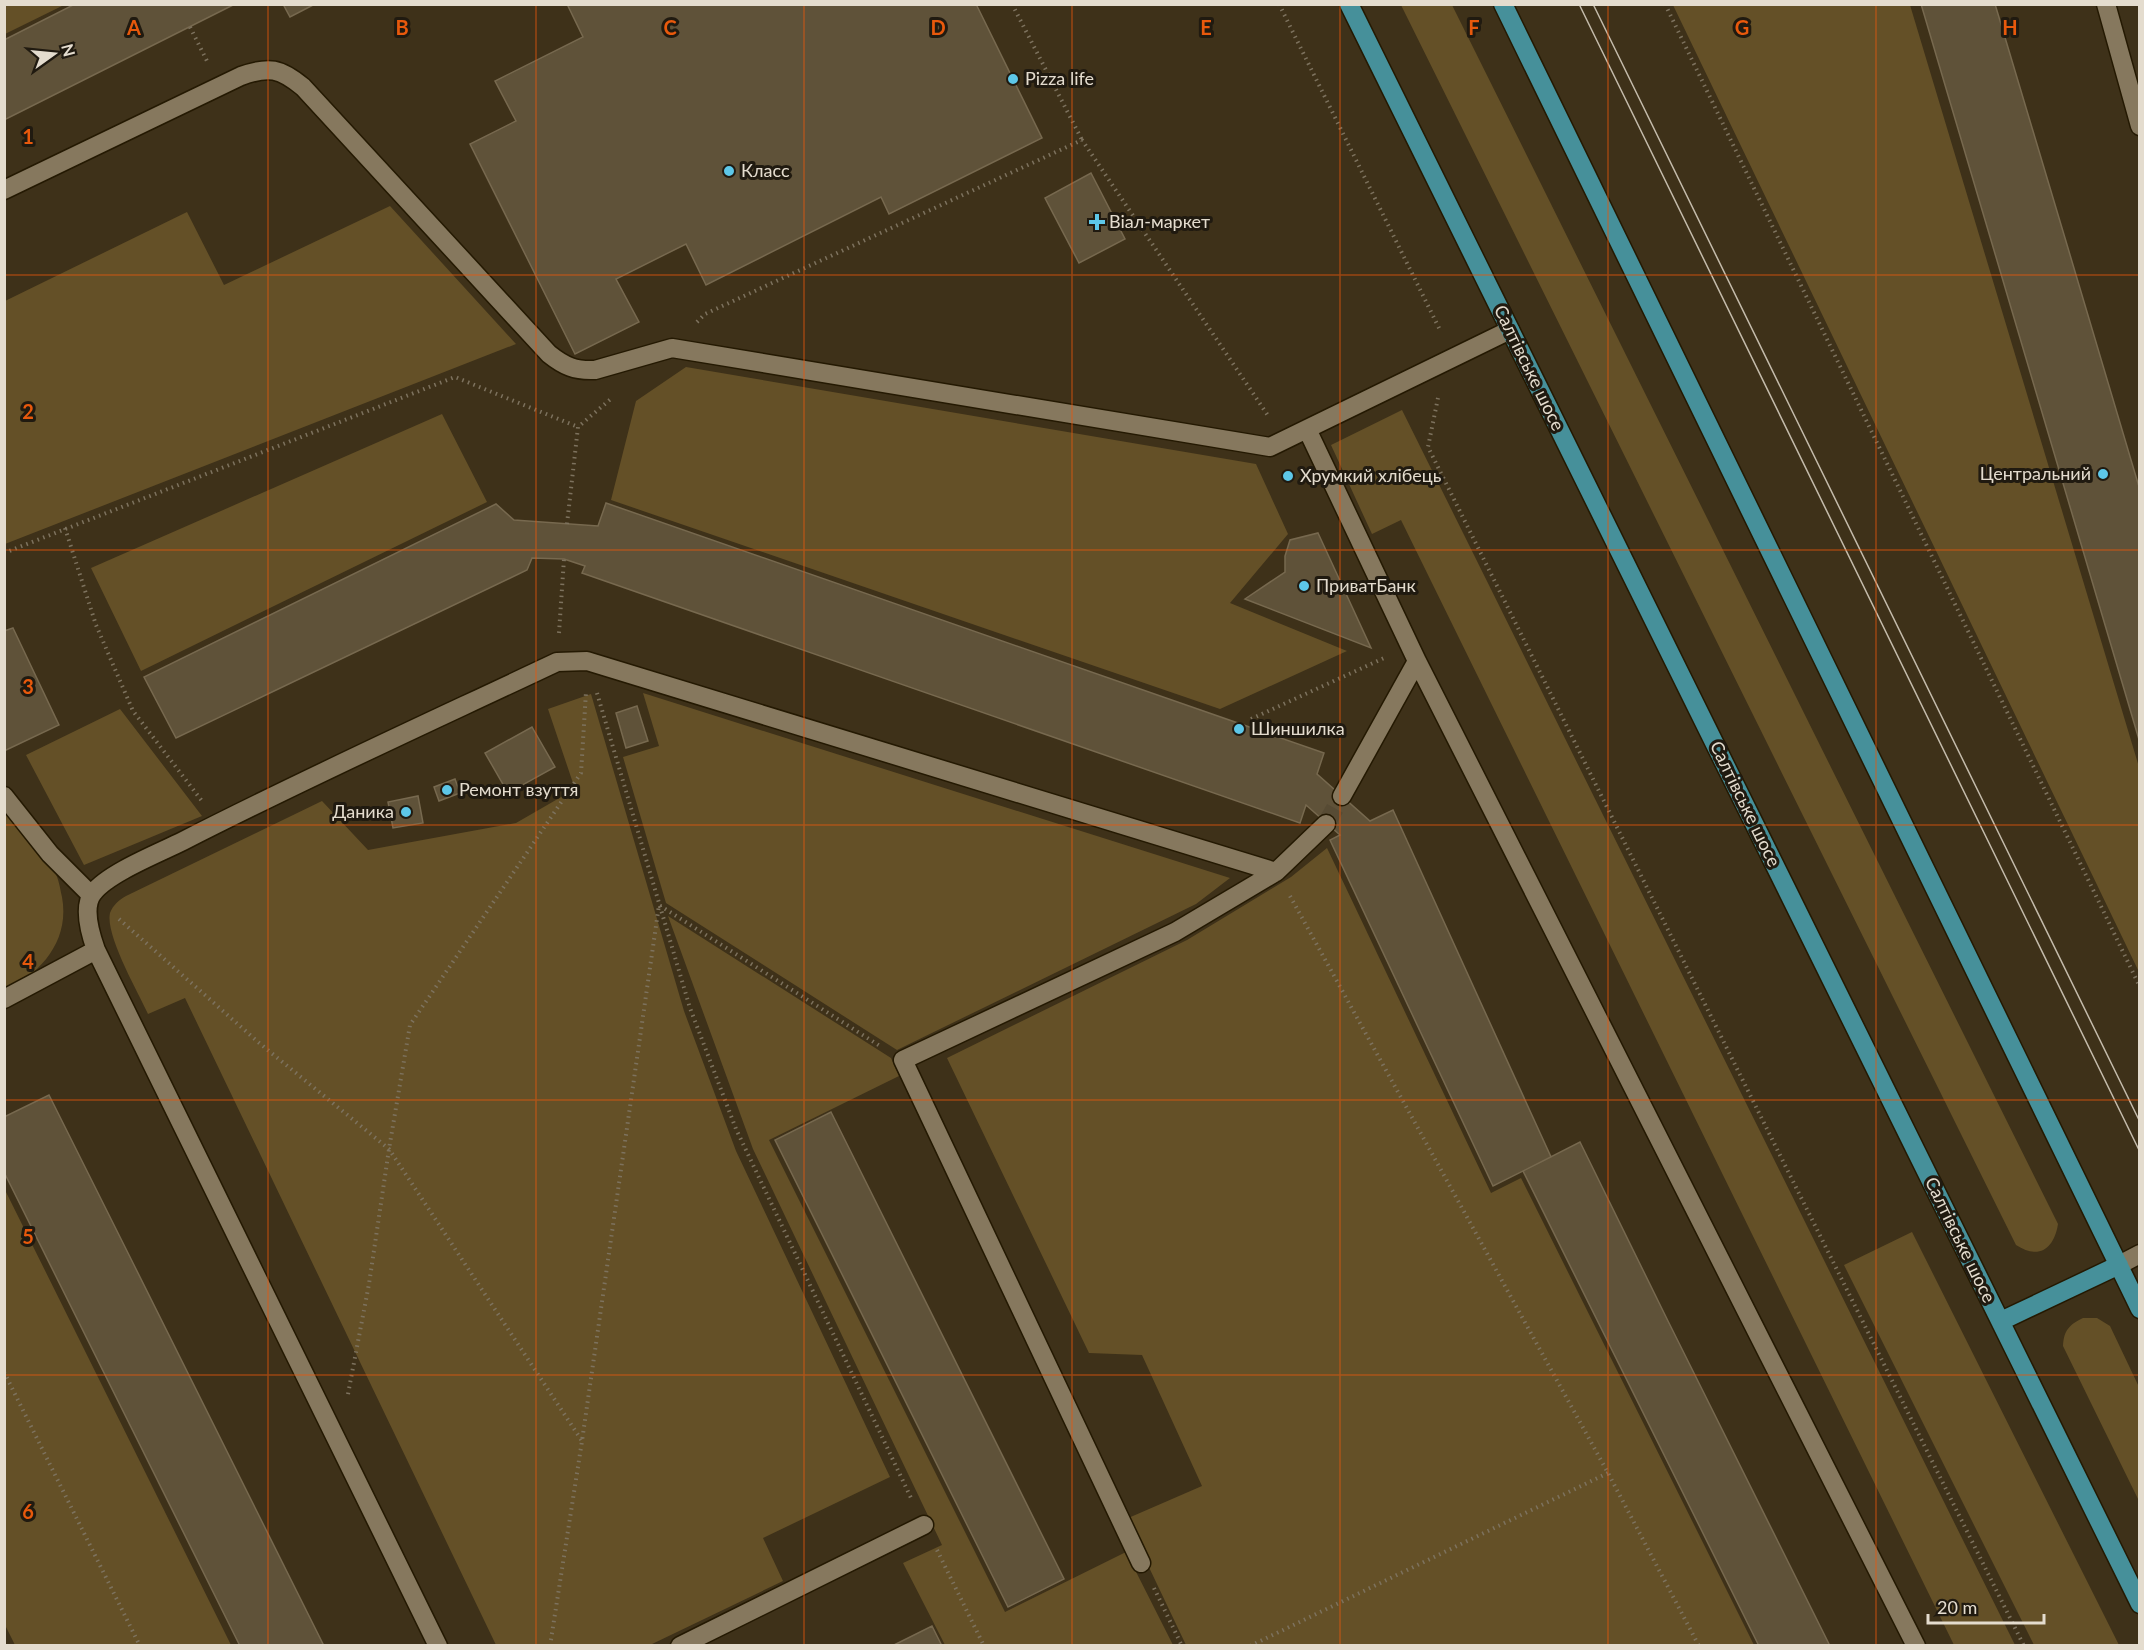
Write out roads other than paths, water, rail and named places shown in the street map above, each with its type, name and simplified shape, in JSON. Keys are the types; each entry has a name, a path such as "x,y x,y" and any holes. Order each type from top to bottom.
{"main road":[{"name":"Салтівське шосе","path":"1349,4 2139,1604"},
{"path":"1503,4 2139,1309"},
{"path":"2001,1321 2119,1265"}],"lane":[{"path":"2106,4 2139,126"},
{"path":"4,190 219,86 257,70 274,69 290,76 303,87 549,354 569,368 595,370 672,348 1270,447 1510,330"},
{"path":"1307,429 1413,653 1916,1646"},
{"path":"1342,796 1413,653"},
{"path":"438,1646 96,950 87,916 91,895 108,879 219,823 557,662 587,661 1276,872"},
{"path":"4,796 50,854 91,895"},
{"path":"1141,1563 903,1060 1175,932 1276,872 1326,824"},
{"path":"4,999 96,950"},
{"path":"2119,1265 2139,1254"},
{"path":"680,1646 924,1525"}],"tunnel":[{"path":"1326,824 1342,796"}],"tram line":[{"path":"1579,4 2140,1152"},
{"path":"1593,4 2140,1122"}],"place":[{"name":"Pizza life","path":"1013,79"},
{"name":"Класс","path":"729,171"},
{"name":"Віал-маркет","path":"1097,222"},
{"name":"Центральний","path":"2103,474"},
{"name":"Хрумкий хлібець","path":"1288,476"},
{"name":"ПриватБанк","path":"1304,586"},
{"name":"Шиншилка","path":"1239,729"},
{"name":"Ремонт взуття","path":"447,790"},
{"name":"Даника","path":"406,812"}]}
